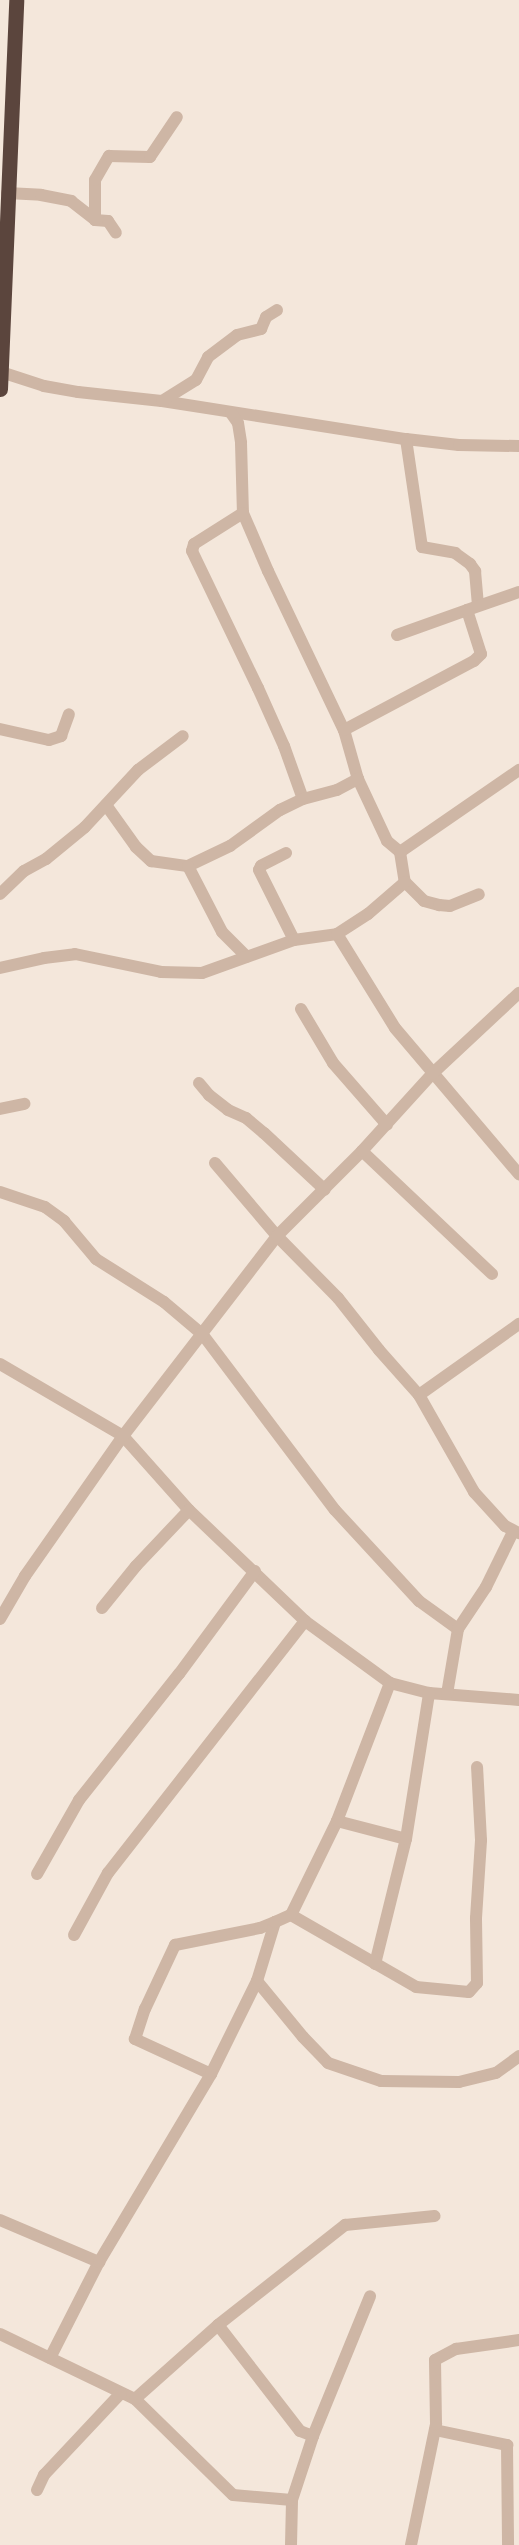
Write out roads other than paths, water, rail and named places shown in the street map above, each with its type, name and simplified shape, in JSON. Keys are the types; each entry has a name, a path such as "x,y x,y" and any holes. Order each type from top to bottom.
{"highway":[{"path":"0,389 2,227 7,192 16,0"}],"street":[{"path":"95,220 95,180 109,156 150,157 177,117"},
{"path":"7,192 41,195 71,201 95,220 108,221 116,233"},
{"path":"162,401 196,380 208,357 237,335 261,329 266,317 277,310"},
{"path":"1,372 44,386 162,401 406,439 459,445 519,446"},
{"path":"231,413 238,423 243,512 268,571 344,730 358,779 387,840 400,852 405,882 424,901 439,905 450,906 479,894"},
{"path":"344,730 474,661 481,654 473,608 475,571 470,564 455,553 422,547 406,439"},
{"path":"243,512 194,544 192,551 284,746 302,799"},
{"path":"397,635 519,592"},
{"path":"0,729 49,740 61,736 69,714"},
{"path":"0,894 24,871 46,859 85,826 138,770 183,736"},
{"path":"400,852 519,770"},
{"path":"106,805 136,847 151,861 188,866 230,846 280,810 302,799 336,790 358,779"},
{"path":"286,852 261,866 259,870 294,940"},
{"path":"188,866 222,932 247,957"},
{"path":"0,968 44,958 75,954 161,972 202,973 294,940 337,934 368,914 405,882"},
{"path":"337,934 395,1028 432,1074 519,1174"},
{"path":"0,1619 25,1576 123,1436 203,1336 278,1236 362,1152 432,1074 519,993"},
{"path":"301,1009 333,1063 387,1125"},
{"path":"199,1083 209,1095 228,1110 246,1118 264,1132 325,1190"},
{"path":"0,1109 24,1104"},
{"path":"362,1152 492,1274"},
{"path":"216,1163 278,1236 338,1298 379,1350 419,1395 474,1492 505,1526 516,1533 486,1587 458,1629 447,1694"},
{"path":"0,1192 45,1207 64,1221 96,1259 164,1302 203,1336 335,1510 419,1601 458,1629"},
{"path":"419,1395 519,1324"},
{"path":"0,1364 123,1436 189,1510 305,1622 390,1683 429,1693 519,1700"},
{"path":"102,1608 136,1566 189,1510"},
{"path":"38,1874 79,1800 179,1674 254,1571"},
{"path":"74,1935 108,1874 305,1622"},
{"path":"211,2074 135,2039 145,2009 175,1945 260,1928 291,1915 337,1821 390,1683"},
{"path":"375,1964 406,1839 429,1693"},
{"path":"291,1915 416,1987 469,1992 477,1983 476,1918 481,1840 476,1767"},
{"path":"337,1821 406,1839"},
{"path":"50,2358 99,2262 211,2074 257,1981 275,1922"},
{"path":"257,1981 303,2037 328,2063 381,2081 459,2082 496,2073 519,2056"},
{"path":"135,2399 218,2325 345,2225 435,2216"},
{"path":"0,2220 99,2262"},
{"path":"291,2545 292,2500 313,2436 370,2296"},
{"path":"218,2325 300,2431 313,2436"},
{"path":"0,2334 135,2399 233,2495 292,2500"},
{"path":"411,2545 435,2430 435,2360 456,2350 519,2340"},
{"path":"37,2490 44,2475 121,2393"},
{"path":"435,2430 507,2445 508,2545"}]}
